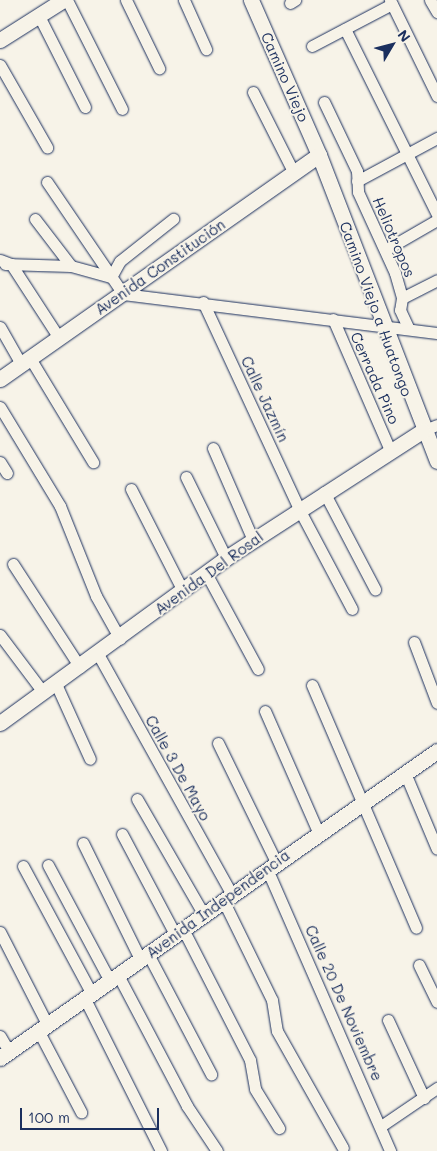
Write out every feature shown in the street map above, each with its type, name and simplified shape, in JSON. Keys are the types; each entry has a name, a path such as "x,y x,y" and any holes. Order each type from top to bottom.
{"main road":[{"path":"0,40 65,0"},
{"name":"Camino Viejo","path":"251,0 320,155"},
{"name":"Avenida Constitución","path":"0,378 320,155"},
{"name":"Camino Viejo a Huatongo","path":"320,155 381,326 422,431 437,461"},
{"name":"Avenida Del Rosal","path":"0,723 120,639 226,558 324,492 422,431"},
{"name":"Avenida Independencia","path":"4,1054 180,933 318,832 437,751"}],"street":[{"path":"65,0 122,109"},
{"path":"126,0 159,68"},
{"path":"184,0 206,49"},
{"path":"430,0 437,12"},
{"path":"312,46 391,2 437,96"},
{"path":"39,16 85,107"},
{"path":"345,29 405,154 437,214"},
{"path":"0,65 47,147"},
{"path":"252,92 294,173"},
{"name":"Heliotropos","path":"324,102 358,171 358,192 384,250 402,298 400,310 409,329"},
{"path":"357,181 437,138"},
{"path":"47,182 123,294 203,302 437,333"},
{"path":"35,219 71,266"},
{"path":"111,277 120,261 173,219"},
{"path":"384,250 437,220"},
{"path":"4,263 71,266 111,277"},
{"path":"4,263 59,338"},
{"path":"402,298 437,280"},
{"name":"Calle Jazmín","path":"203,302 299,509 352,609"},
{"name":"Cerrada Pino","path":"333,319 390,450"},
{"path":"0,327 26,361 93,462"},
{"path":"0,408 60,506 96,596 120,639"},
{"path":"422,431 437,425"},
{"path":"212,448 253,540"},
{"path":"0,462 7,473"},
{"path":"186,477 226,558"},
{"path":"131,489 183,591"},
{"path":"324,492 375,589"},
{"path":"13,564 80,667"},
{"path":"206,573 258,669"},
{"path":"0,635 43,692"},
{"path":"414,642 437,703"},
{"name":"Calle 3 De Mayo","path":"98,654 228,898 272,1000 277,1031 343,1148"},
{"path":"56,684 90,758"},
{"path":"312,685 360,804 416,928"},
{"path":"265,711 318,832"},
{"name":"Calle 20 De Noviembre","path":"218,743 272,865 390,1151"},
{"path":"405,773 437,849"},
{"path":"137,799 204,915"},
{"path":"122,834 180,933 250,1060 256,1089 279,1128"},
{"path":"83,843 144,957 211,1074"},
{"path":"23,866 161,1151"},
{"path":"48,866 187,1106 217,1151"},
{"path":"0,932 81,1112"},
{"path":"419,965 437,1002"},
{"path":"388,1020 424,1098"},
{"path":"0,1036 4,1054"},
{"path":"381,1126 437,1088"}]}
